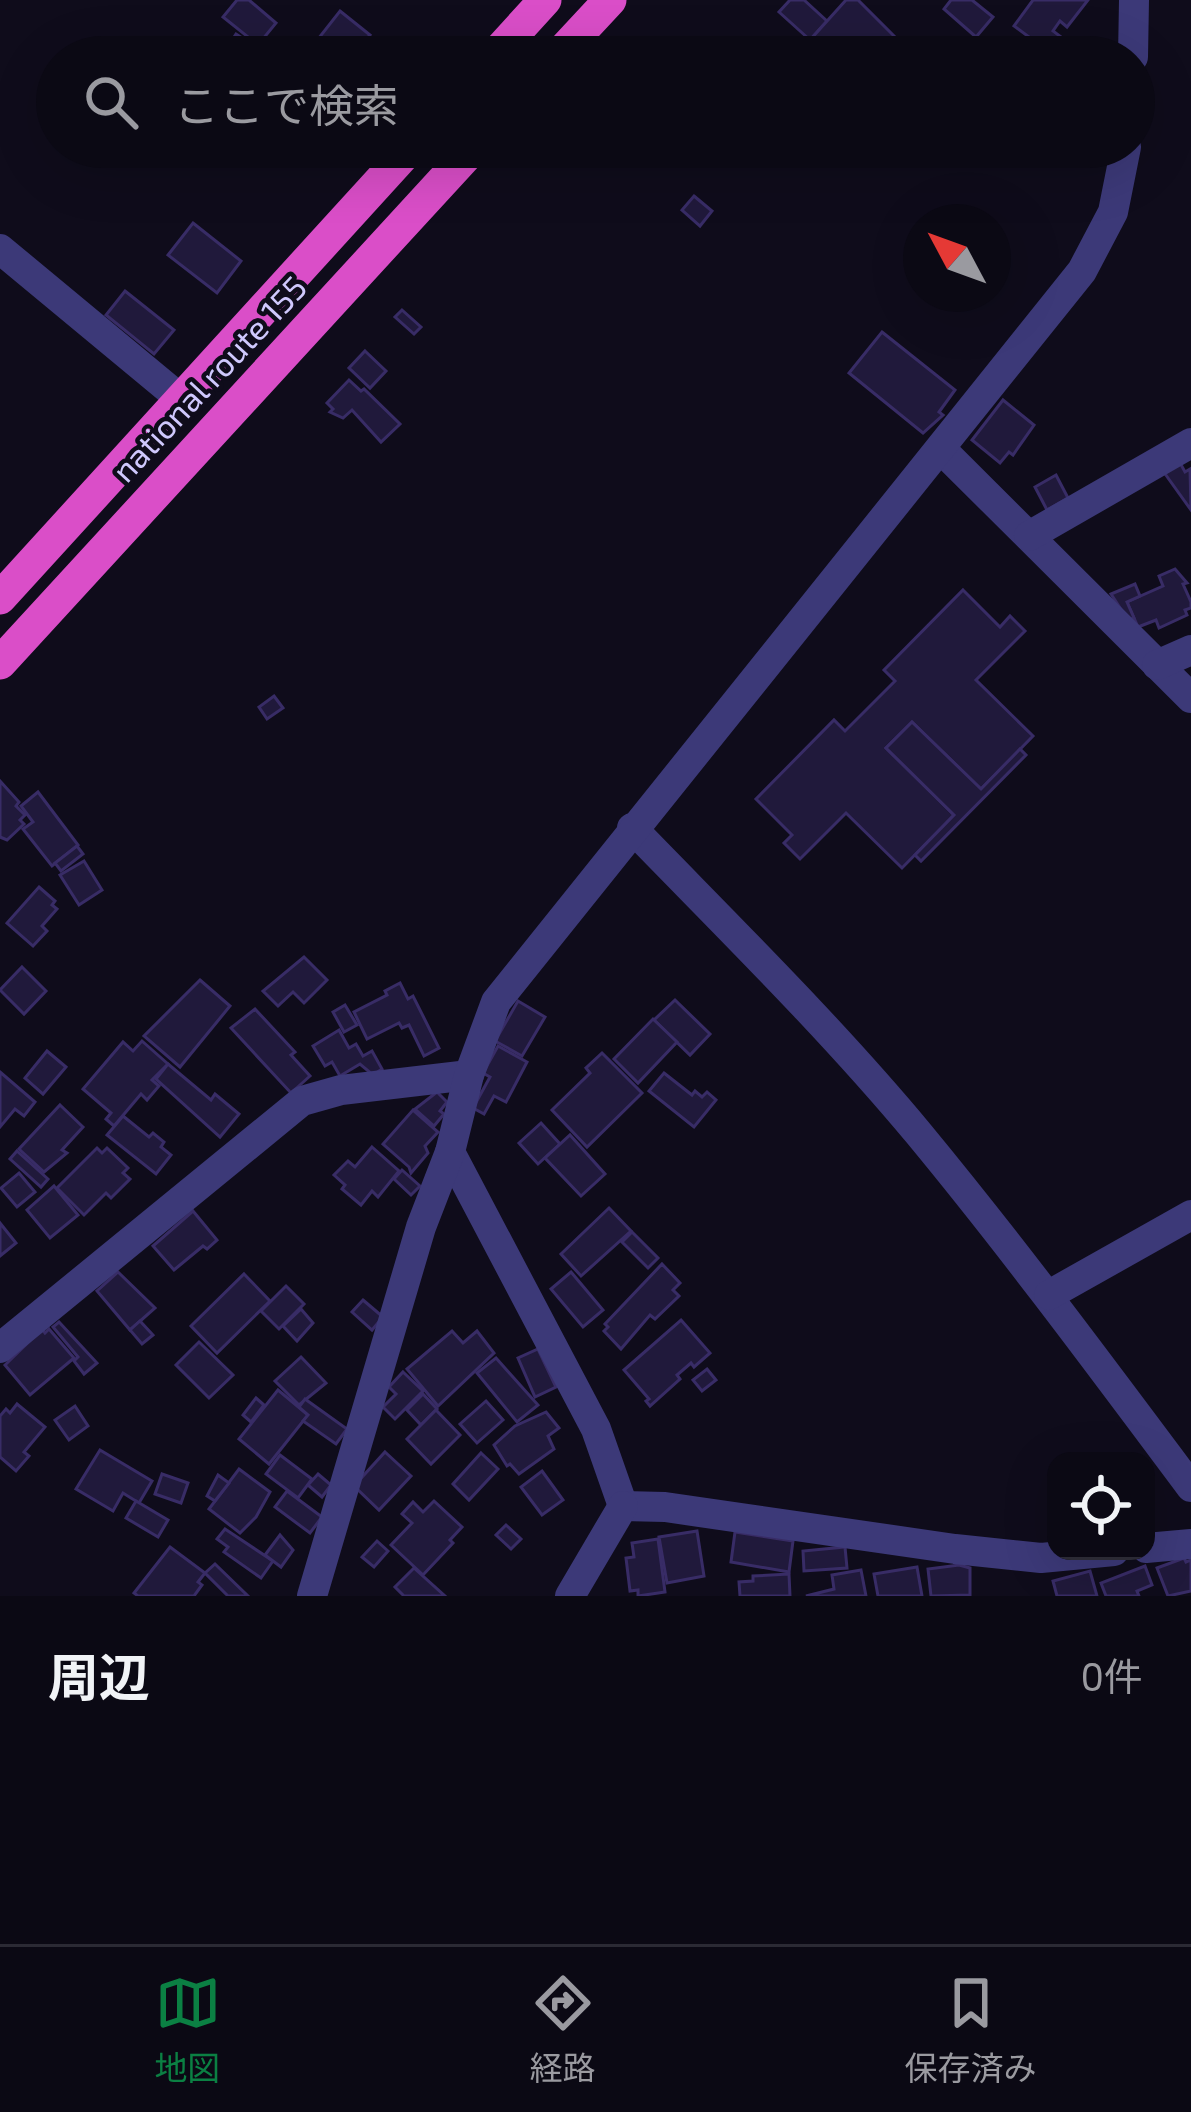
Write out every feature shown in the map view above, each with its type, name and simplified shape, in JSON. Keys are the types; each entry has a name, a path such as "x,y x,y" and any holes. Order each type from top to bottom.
{"highway":[{"path":"512,36 545,0"},
{"path":"577,36 610,0"},
{"name":"national route 155","path":"0,598 393,168"},
{"name":"national route 155","path":"0,663 455,168"}],"street":[{"path":"1133,36 1134,0"},
{"path":"312,1596 421,1227 496,1002 1082,271 1113,212 1122,168"},
{"path":"0,249 182,400"},
{"path":"1029,536 1191,443"},
{"path":"941,449 1191,698"},
{"path":"1157,665 1191,650"},
{"path":"632,828 915,1130 1049,1295 1191,1487"},
{"path":"0,1348 302,1101 340,1090 469,1075"},
{"path":"449,1152 596,1429 623,1506 570,1596"},
{"path":"1049,1295 1191,1215"},
{"path":"623,1506 664,1507 955,1549 1047,1557"},
{"path":"1155,1547 1191,1544"}],"building":[{"path":"237,0 249,0 276,23 265,36 247,36 223,17"},
{"path":"790,0 804,0 827,21 814,36 806,36 779,12"},
{"path":"846,0 858,0 894,36 814,36"},
{"path":"951,0 972,0 993,17 975,36 944,9"},
{"path":"1033,0 1088,0 1067,27 1060,21 1053,31 1060,36 1028,36 1014,26"},
{"path":"340,11 370,35 369,36 320,36"},
{"path":"694,196 712,211 700,226 682,210"},
{"path":"193,223 241,261 217,293 168,255"},
{"path":"125,291 174,330 154,354 106,315"},
{"path":"402,310 421,327 414,334 395,317"},
{"path":"882,332 955,390 939,412 943,415 923,433 849,373"},
{"path":"365,351 386,371 370,388 349,368"},
{"path":"349,380 400,424 381,442 352,410 343,418 330,412 333,409 327,403"},
{"path":"1003,400 1034,425 1013,455 1009,452 1000,463 972,440"},
{"path":"1179,461 1185,472 1190,469 1191,510 1163,471"},
{"path":"1056,475 1068,498 1047,510 1035,487"},
{"path":"1175,569 1187,583 1183,584 1191,608 1185,610 1187,615 1159,628 1156,620 1138,627 1127,602 1163,586 1159,576"},
{"path":"1135,584 1140,596 1127,602 1134,618 1128,620 1111,594"},
{"path":"963,590 1000,627 1010,616 1025,631 976,680 1033,736 981,789 912,722 886,748 954,815 902,868 846,813 800,859 784,843 792,835 756,799 834,720 845,731 895,681 884,670"},
{"path":"274,696 283,708 267,719 259,707"},
{"path":"912,722 981,789 1020,749 1026,755 921,861 915,855 954,815 886,748"},
{"path":"0,781 25,815 20,820 24,824 7,840 0,837"},
{"path":"38,792 78,845 52,866 23,829 33,822 21,806"},
{"path":"77,846 83,854 61,871 55,863"},
{"path":"84,861 102,890 79,905 60,875"},
{"path":"39,887 57,909 33,946 7,923"},
{"path":"304,957 327,980 304,1003 293,992 278,1006 263,991"},
{"path":"22,967 46,991 24,1014 0,990"},
{"path":"200,980 230,1006 180,1067 144,1036"},
{"path":"400,983 408,999 413,996 439,1048 424,1056 409,1025 402,1028 399,1023 367,1039 354,1012"},
{"path":"675,1000 710,1034 690,1055 654,1020"},
{"path":"518,1001 545,1017 522,1056 495,1041"},
{"path":"345,1005 357,1025 344,1032 333,1012"},
{"path":"255,1009 295,1052 291,1055 310,1076 291,1093 231,1028"},
{"path":"653,1019 677,1042 638,1083 614,1059"},
{"path":"339,1030 349,1048 356,1044 363,1056 372,1051 382,1069 373,1075 360,1064 340,1076 332,1062 325,1066 313,1046"},
{"path":"142,1041 168,1064 152,1080 159,1086 147,1100 141,1094 114,1126 106,1119 111,1113 83,1089 123,1042 133,1051"},
{"path":"498,1046 527,1062 506,1102 494,1096 484,1114 473,1108 490,1077 483,1073"},
{"path":"47,1051 66,1067 43,1094 25,1078"},
{"path":"602,1053 642,1093 587,1147 552,1110 590,1073 586,1068"},
{"path":"168,1064 211,1100 215,1094 239,1114 220,1137 156,1079"},
{"path":"0,1072 35,1102 24,1116 15,1109 0,1127"},
{"path":"664,1073 692,1095 695,1091 702,1097 707,1092 716,1100 694,1127 649,1091"},
{"path":"437,1092 447,1102 434,1126 415,1109"},
{"path":"60,1105 83,1127 62,1150 67,1153 44,1172 19,1149"},
{"path":"413,1110 438,1132 411,1173 383,1144"},
{"path":"123,1116 149,1137 153,1133 164,1142 161,1147 171,1155 156,1174 107,1135"},
{"path":"541,1123 560,1144 538,1164 519,1143"},
{"path":"570,1135 605,1174 581,1196 545,1158"},
{"path":"372,1147 399,1171 378,1197 372,1191 361,1205 334,1175 348,1161 355,1167"},
{"path":"97,1148 102,1153 107,1148 128,1168 123,1173 130,1179 111,1198 106,1193 84,1215 57,1188"},
{"path":"17,1151 48,1179 41,1187 10,1159"},
{"path":"402,1170 420,1186 411,1195 394,1179"},
{"path":"19,1173 35,1192 17,1207 1,1188"},
{"path":"54,1186 78,1215 50,1238 27,1210"},
{"path":"609,1208 631,1231 581,1276 561,1254"},
{"path":"193,1211 217,1240 174,1270 153,1246"},
{"path":"0,1223 16,1243 0,1256"},
{"path":"632,1232 658,1258 648,1268 622,1242"},
{"path":"662,1264 680,1283 673,1290 679,1296 655,1319 650,1315 621,1349 604,1331 605,1324"},
{"path":"118,1272 155,1308 130,1330 97,1291"},
{"path":"571,1272 603,1310 583,1327 551,1289"},
{"path":"244,1274 270,1301 217,1353 191,1326"},
{"path":"286,1286 304,1304 279,1329 261,1311"},
{"path":"363,1300 383,1317 372,1330 352,1312"},
{"path":"301,1309 313,1323 297,1341 283,1326"},
{"path":"681,1320 710,1353 677,1375 680,1379 650,1406 624,1370"},
{"path":"140,1321 153,1335 142,1344 130,1330"},
{"path":"59,1322 97,1363 84,1374 74,1361 78,1357 53,1327"},
{"path":"42,1329 45,1333 49,1329 74,1358 30,1395 5,1365"},
{"path":"452,1331 463,1343 477,1331 494,1353 438,1406 407,1369"},
{"path":"199,1342 233,1375 209,1398 176,1365"},
{"path":"538,1349 556,1387 535,1397 518,1358"},
{"path":"301,1357 326,1383 299,1405 275,1381"},
{"path":"496,1358 538,1405 517,1422 477,1373"},
{"path":"707,1369 716,1380 702,1391 693,1380"},
{"path":"403,1372 423,1391 395,1419 383,1407 396,1394 389,1387"},
{"path":"278,1390 308,1415 269,1464 239,1439"},
{"path":"423,1394 437,1409 421,1425 407,1410"},
{"path":"256,1398 264,1405 251,1422 243,1415"},
{"path":"305,1399 347,1429 336,1444 303,1421 308,1415 299,1407"},
{"path":"486,1401 503,1420 477,1443 460,1424"},
{"path":"17,1404 45,1427 24,1452 29,1456 16,1471 0,1457 0,1416"},
{"path":"75,1406 88,1426 69,1440 55,1420"},
{"path":"436,1410 460,1435 431,1464 407,1439"},
{"path":"546,1412 559,1428 548,1436 554,1449 519,1474 507,1466 494,1445 515,1426"},
{"path":"100,1450 152,1481 139,1503 123,1493 113,1511 76,1489"},
{"path":"385,1452 411,1476 379,1510 354,1486"},
{"path":"481,1453 498,1469 469,1500 453,1484"},
{"path":"280,1455 312,1479 298,1498 266,1474"},
{"path":"239,1469 270,1492 240,1533 209,1509"},
{"path":"542,1471 563,1500 542,1515 521,1487"},
{"path":"162,1474 188,1483 181,1503 155,1494"},
{"path":"318,1474 331,1485 322,1497 308,1485"},
{"path":"218,1475 229,1483 215,1501 207,1496"},
{"path":"287,1491 322,1517 310,1533 275,1507"},
{"path":"136,1501 168,1520 158,1537 126,1518"},
{"path":"434,1501 462,1527 423,1575 391,1545 412,1523 402,1514 413,1502 423,1512"},
{"path":"506,1525 521,1539 511,1549 496,1535"},
{"path":"225,1529 273,1561 261,1578 224,1552 228,1547 217,1539"},
{"path":"697,1531 704,1576 667,1583 659,1537"},
{"path":"735,1532 793,1541 789,1572 731,1562"},
{"path":"280,1535 293,1550 281,1567 265,1555"},
{"path":"658,1539 665,1592 638,1596 638,1590 630,1591 626,1558 634,1557 632,1543"},
{"path":"377,1541 388,1551 374,1567 362,1557"},
{"path":"170,1547 205,1573 198,1582 202,1585 194,1596 138,1596 134,1593"},
{"path":"845,1547 847,1568 804,1571 803,1551"},
{"path":"1191,1560 1191,1591 1168,1596 1157,1568"},
{"path":"215,1564 248,1596 228,1596 205,1573"},
{"path":"1145,1566 1152,1585 1137,1591 1139,1596 1106,1596 1101,1583"},
{"path":"917,1567 922,1596 878,1596 874,1574"},
{"path":"414,1568 445,1596 404,1596 395,1587"},
{"path":"970,1568 970,1595 931,1596 928,1569"},
{"path":"861,1570 866,1596 806,1596 834,1589 832,1575"},
{"path":"1090,1571 1097,1596 1057,1596 1053,1581"},
{"path":"789,1574 790,1596 740,1596 739,1582 753,1581 753,1576"}]}
